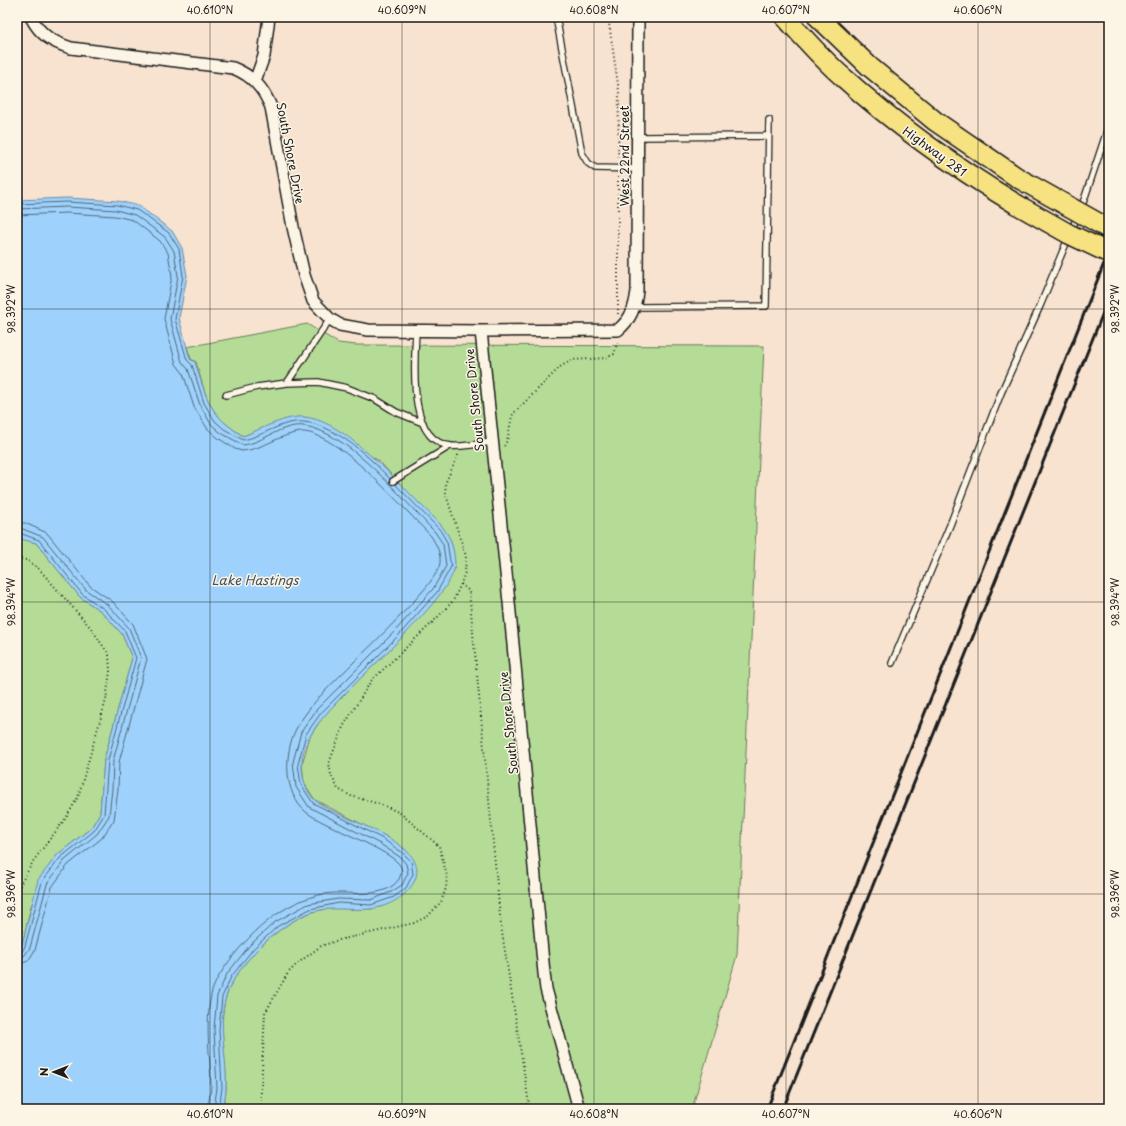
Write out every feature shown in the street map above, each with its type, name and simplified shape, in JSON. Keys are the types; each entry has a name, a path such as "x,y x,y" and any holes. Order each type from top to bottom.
{"highway":[{"name":"Highway 281","path":"785,17 843,78 942,158 1016,204 1069,234 1109,253"},
{"name":"Highway 281","path":"818,17 870,67 935,121 1018,178 1109,229"}],"street":[{"name":"South Shore Drive","path":"31,17 36,27 46,38 71,48 233,68 243,72 255,81 264,92 271,107 293,227 304,275 313,301 330,319 340,325 352,328 481,331 510,610 546,989 579,1109"},
{"path":"255,81 264,56 269,17"},
{"name":"West 22nd Street","path":"635,307 638,169 638,17"},
{"path":"481,331 618,330 631,316 635,307"}],"lane":[{"path":"556,17 582,153 588,164 595,168 618,170 638,169"},
{"path":"635,307 766,306 769,120"},
{"path":"892,663 950,525 1001,393 1040,306 1084,200 1109,125"},
{"path":"638,137 768,136"},
{"path":"287,383 330,319"},
{"path":"416,330 414,389 415,400 423,423 431,435 440,442 450,446 492,446"},
{"path":"226,395 256,387 287,383 318,382 347,388 375,399 396,412 423,423"},
{"path":"393,481 450,446"}],"path":[{"path":"492,446 503,446 506,443 509,423 513,414 560,367 572,360 606,358 614,354 619,339 619,91 608,17"},
{"path":"260,1109 265,1013 288,973 298,963 321,946 414,923 428,916 441,902 446,888 447,876 439,846 400,813 383,805 351,796 338,789 331,775 329,763 342,728 371,681 433,622 452,601 461,584 465,572 466,556 446,495 445,484 461,446"},
{"path":"458,456 465,455"},
{"path":"17,559 27,560 39,570 91,628 109,655 110,671 106,700 78,797 66,818 34,860 21,883 17,896"},
{"path":"461,584 469,591 500,918 530,1109"},
{"path":"442,1109 529,1104"}],"green space":[{"path":"307,324 338,343 356,345 764,346 737,955 692,1109 222,1109 226,1088 222,1031 223,1008 231,985 239,972 260,947 273,935 299,917 312,912 327,909 372,909 406,850 385,836 315,800 304,783 302,764 310,736 324,715 401,638 440,594 455,568 451,541 379,461 304,417 288,419 243,436 222,420 210,405 196,362 191,359 187,347"},
{"path":"20,537 36,543 80,597 102,612 122,634 132,658 104,760 100,813 91,828 57,855 31,906 22,945 17,952 17,538"}],"water":[{"name":"Lake Hastings","path":"67,198 118,201 139,206 172,231 182,248 187,276 179,318 190,359 195,362 210,405 222,420 243,436 281,421 297,417 310,418 323,422 342,432 378,462 436,519 444,528 454,552 455,565 451,578 439,595 404,635 337,702 319,723 308,739 303,757 302,771 304,780 312,797 326,807 394,841 408,852 416,864 416,877 404,895 384,906 370,909 319,910 300,917 273,935 249,959 231,984 223,1008 222,1019 226,1093 222,1109 17,1109 17,952 22,945 38,880 57,855 91,828 100,813 104,760 132,658 122,634 102,612 80,597 36,543 17,538 17,200"}],"railway":[{"path":"767,1109 1109,251"},
{"path":"783,1109 1109,298"}]}
